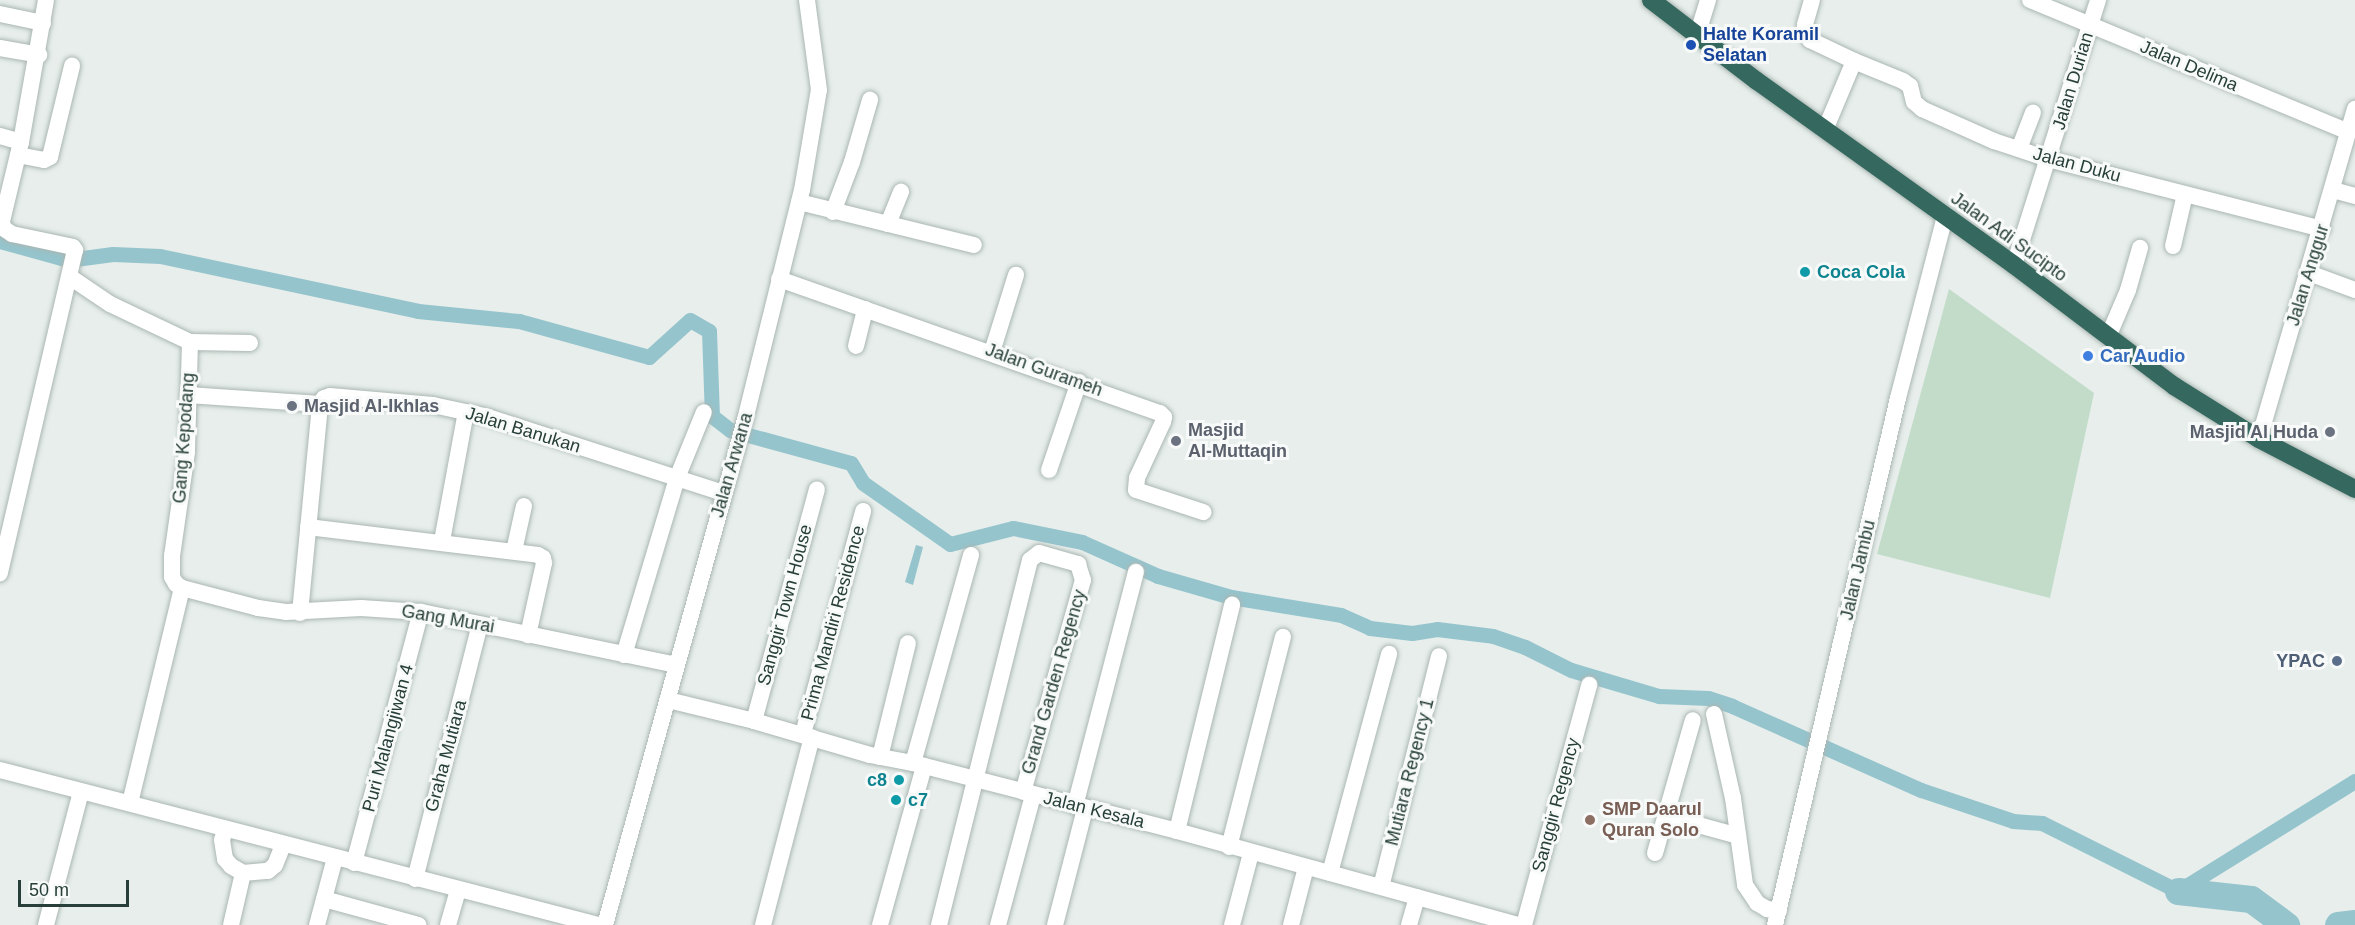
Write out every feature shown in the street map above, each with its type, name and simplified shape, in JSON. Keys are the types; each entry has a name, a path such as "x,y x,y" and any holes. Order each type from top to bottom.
{"highway":[{"name":"Jalan Adi Sucipto","path":"1652,0 1697,36 2014,265 2183,392 2259,439 2355,489"}],"street":[{"path":"0,573 75,250 73,247 12,234 3,228 2,221 39,55 46,0"},
{"name":"Jalan Arwana","path":"605,925 745,420 799,202 819,90 807,0"},
{"path":"1697,36 1708,0"},
{"name":"Jalan Duku","path":"1812,0 1804,25 1810,40 1904,81 1910,86 1914,102 1922,109 2048,159 2322,229"},
{"name":"Jalan Delima","path":"2030,0 2348,132"},
{"name":"Jalan Durian","path":"2014,265 2098,0"},
{"path":"0,14 43,23"},
{"path":"0,48 39,55"},
{"path":"1825,130 1854,61"},
{"path":"0,136 44,160 50,157 72,66"},
{"path":"833,212 852,162 870,100"},
{"name":"Jalan Anggur","path":"2259,439 2322,229 2355,109"},
{"path":"2019,149 2033,113"},
{"path":"2333,190 2355,196"},
{"path":"888,224 901,192"},
{"path":"2173,246 2186,194"},
{"path":"799,202 974,245"},
{"name":"Jalan Jambu","path":"1777,918 1898,398 1945,216"},
{"path":"2108,337 2128,290 2140,248"},
{"path":"2309,273 2355,290"},
{"path":"71,274 110,303 190,342 250,343"},
{"path":"992,352 1016,275"},
{"name":"Jalan Gurameh","path":"779,279 1078,382 1160,413 1164,417 1163,422 1137,478 1136,490 1203,512"},
{"path":"856,346 866,309"},
{"name":"Gang Kepodang","path":"182,588 172,577 172,556 187,452 190,342"},
{"path":"1049,470 1078,382"},
{"name":"Jalan Banukan","path":"188,395 320,404 324,398 330,396 412,401 466,412 723,493"},
{"path":"300,613 320,404"},
{"path":"624,655 677,478 704,411"},
{"path":"442,541 466,412"},
{"name":"Sanggir Town House","path":"754,721 817,489"},
{"path":"514,551 524,506"},
{"name":"Prima Mandiri Residence","path":"763,925 863,511"},
{"path":"308,527 442,541 538,555 543,558 544,563 528,635"},
{"name":"Grand Garden Regency","path":"975,780 1030,560 1033,555 1045,554 1078,564 1083,580 1028,794"},
{"path":"880,925 970,555"},
{"path":"1055,925 1080,807 1136,572"},
{"path":"130,802 182,588"},
{"name":"Gang Murai","path":"182,588 258,608 300,613 361,608 422,612 677,665"},
{"path":"1176,831 1233,605"},
{"name":"Puri Malangjiwan 4","path":"354,863 422,612"},
{"name":"Graha Mutiara","path":"415,879 478,632"},
{"path":"1229,847 1283,637"},
{"path":"880,757 908,643"},
{"path":"1330,873 1389,654"},
{"name":"Mutiara Regency 1","path":"1381,887 1439,656"},
{"name":"Sanggir Regency","path":"1524,925 1588,685"},
{"name":"Jalan Kesala","path":"668,700 754,721 880,757 1176,831 1417,897 1468,918 1519,925"},
{"path":"1714,714 1733,798 1745,885 1750,896 1777,918"},
{"path":"1655,853 1693,720"},
{"path":"1,772 130,802 225,830 458,889 575,923 598,925"},
{"path":"939,925 975,780"},
{"path":"46,925 81,792"},
{"path":"998,925 1028,794"},
{"path":"1666,816 1738,836"},
{"path":"225,830 222,851 225,859 231,866 243,873 268,871 275,865 283,845"},
{"path":"1232,925 1251,853"},
{"path":"317,925 335,858"},
{"path":"1290,925 1306,867"},
{"path":"231,925 243,873"},
{"path":"448,925 458,889"},
{"path":"1409,925 1417,897"},
{"path":"324,899 419,925"}],"green space":[{"path":"1949,289 2094,393 2050,598 1877,554"}],"water":[{"path":"916,545 923,547 913,585 905,582"}],"waterway":[{"path":"0,241 68,260 113,254 160,256 418,311 519,321 649,357 690,320 709,331 712,416 730,430 851,463 863,483 950,544 1013,528 1082,542 1158,576 1231,597 1341,615 1370,628 1412,633 1437,629 1493,636 1525,647 1571,670 1659,696 1708,698 1732,706 1921,790 2013,821 2042,823 2178,891 2355,781"},
{"path":"2178,891 2251,899 2286,925"},
{"path":"2338,925 2355,923"}],"place":[{"name":"Halte Koramil Selatan","path":"1691,45"},
{"name":"Coca Cola","path":"1805,272"},
{"name":"Car Audio","path":"2088,356"},
{"name":"Masjid Al-Ikhlas","path":"292,406"},
{"name":"Masjid Al Huda","path":"2330,432"},
{"name":"Masjid Al-Muttaqin","path":"1176,441"},
{"name":"YPAC","path":"2337,661"},
{"name":"c8","path":"899,780"},
{"name":"c7","path":"896,800"},
{"name":"SMP Daarul Quran Solo","path":"1590,820"}]}
